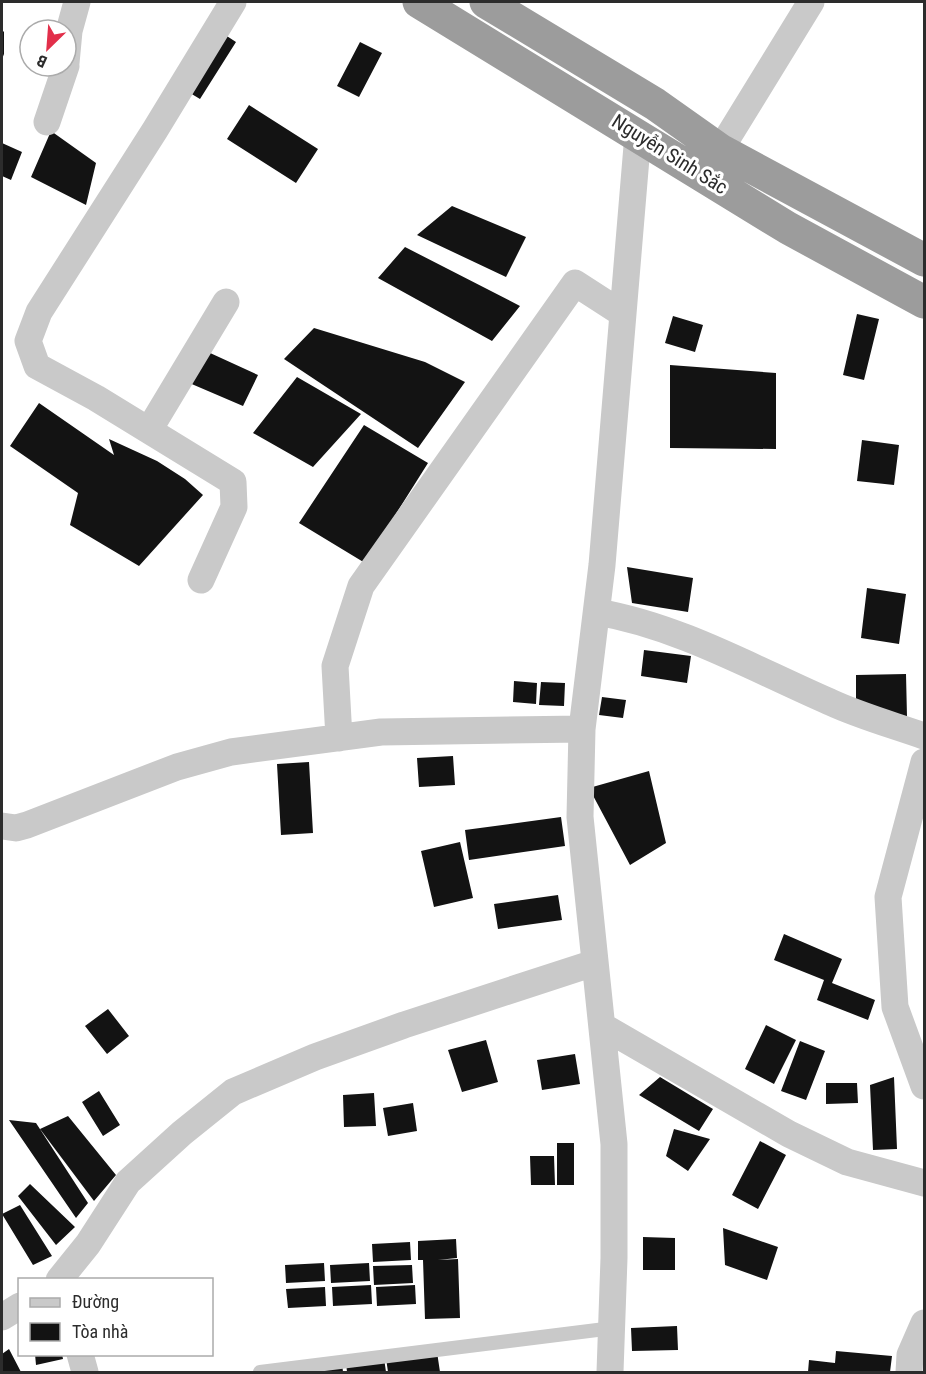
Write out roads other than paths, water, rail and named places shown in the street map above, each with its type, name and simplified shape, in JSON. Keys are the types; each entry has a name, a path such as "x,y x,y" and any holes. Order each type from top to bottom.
{"highway":[{"name":"Nguyễn Sinh Sắc","path":"419,2 638,134 788,228 924,302"},
{"name":"Nguyễn Sinh Sắc","path":"486,2 655,104 720,150 924,260"}],"street":[{"path":"73,18 77,2"},
{"path":"201,580 234,507 233,482 96,398 46,372 32,359 28,341 39,312 155,130 232,2"},
{"path":"720,150 811,2"},
{"path":"47,122 61,78"},
{"path":"610,1372 613,1328 614,1144 604,1027 594,963 580,817 582,729 597,612 638,134"},
{"path":"339,738 335,666 360,586 575,283 622,314"},
{"path":"149,430 226,302"},
{"path":"597,612 617,616 712,647 832,704 924,736"},
{"path":"2,826 16,828 27,825 177,767 231,752 381,732 582,729"},
{"path":"924,762 888,897 895,1007 924,1086"},
{"path":"61,1278 88,1244 128,1182 182,1133 233,1092 315,1057 404,1025 594,963"},
{"path":"604,1027 789,1134 847,1162 924,1183"},
{"path":"2,1317 18,1307"},
{"path":"909,1372 910,1355 924,1323"},
{"path":"81,1356 85,1372"}],"lane":[{"path":"260,1372 613,1328"}]}
